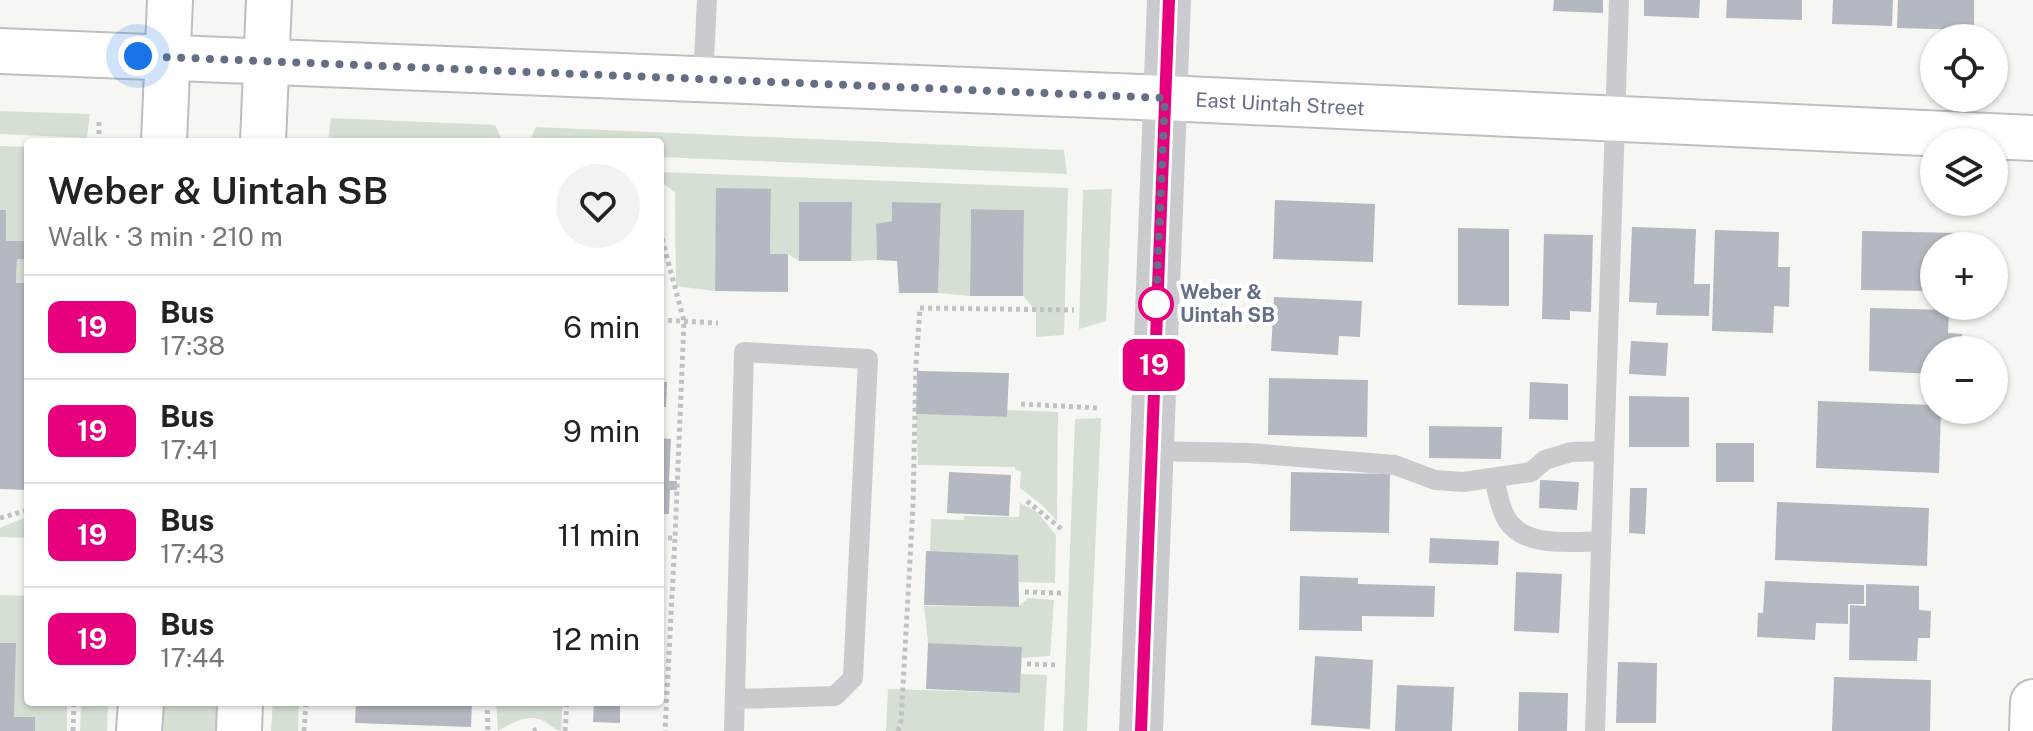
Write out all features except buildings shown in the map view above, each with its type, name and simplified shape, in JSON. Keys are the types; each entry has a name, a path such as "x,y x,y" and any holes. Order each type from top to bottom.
{"main road":[{"path":"164,138 170,0"},
{"path":"263,138 269,0"},
{"name":"East Uintah Street","path":"0,51 1165,98 2033,138"},
{"path":"2032,731 2033,702"},
{"path":"139,731 141,706"},
{"path":"239,731 240,706"}],"street":[{"path":"1141,731 1169,0"}],"lane":[{"path":"703,79 707,0"},
{"path":"1595,731 1619,0"},
{"path":"734,731 744,352 868,359 853,678 835,696 735,699"},
{"path":"1151,451 1249,453 1395,465 1435,480 1463,482 1531,472 1545,460 1571,452 1604,451"},
{"path":"1494,478 1505,516 1515,530 1545,542 1601,541"}],"path":[{"path":"99,119 99,138"},
{"path":"664,246 684,321 665,731"},
{"path":"898,731 913,506 913,435 920,308 1074,310"},
{"path":"664,320 718,323"},
{"path":"1021,404 1098,408"},
{"path":"1027,501 1064,531"},
{"path":"0,518 24,511"},
{"path":"664,538 675,538"},
{"path":"1025,592 1061,593"},
{"path":"1027,664 1059,665"},
{"path":"73,731 74,706"},
{"path":"304,731 306,706"},
{"path":"487,706 488,731"},
{"path":"565,731 567,706"},
{"path":"533,731 540,731"}],"shaded area":[{"path":"0,111 90,114 87,138 0,134"},
{"path":"331,118 495,125 501,138 328,138"},
{"path":"536,127 1064,150 1067,174 664,157 664,138 531,138"},
{"path":"0,146 24,147 24,242 6,241 6,210 0,210"},
{"path":"664,172 1068,188 1064,335 1036,337 1036,311 1023,296 1024,210 971,209 970,296 938,293 941,203 893,202 892,221 876,224 877,260 851,261 851,203 800,202 799,261 788,254 770,254 771,189 717,189 715,291 676,286 675,193 664,183"},
{"path":"1112,189 1106,321 1079,329 1083,190"},
{"path":"24,248 24,283 16,283 17,259"},
{"path":"1007,410 1058,412 1057,521 1020,488 1021,471 1015,470 1015,467 918,465 916,414 1007,417"},
{"path":"1101,418 1087,731 1063,731 1075,419"},
{"path":"1020,503 1036,511 1056,535 1055,583 1017,582 1018,555 930,552 931,519 1019,517"},
{"path":"24,518 24,538 0,537 0,528"},
{"path":"0,595 24,596 24,706 67,706 67,731 35,731 35,717 14,717 15,643 0,643"},
{"path":"1028,598 1054,600 1050,656 1022,658 1022,647 928,643 924,606 1018,607"},
{"path":"1021,674 1047,675 1044,731 886,731 888,689 1020,693"},
{"path":"81,706 108,706 107,731 80,731"},
{"path":"164,706 222,706 221,731 163,731"},
{"path":"273,706 299,706 298,731 271,731"},
{"path":"496,706 563,706 561,731 532,718 520,720 498,731"}],"bus line":[{"name":"19","path":"1141,731 1169,0"}],"place":[{"name":"Weber & Uintah SB","path":"1156,304"}],"route":[{"path":"138,56 1165,98 1156,304"}]}
